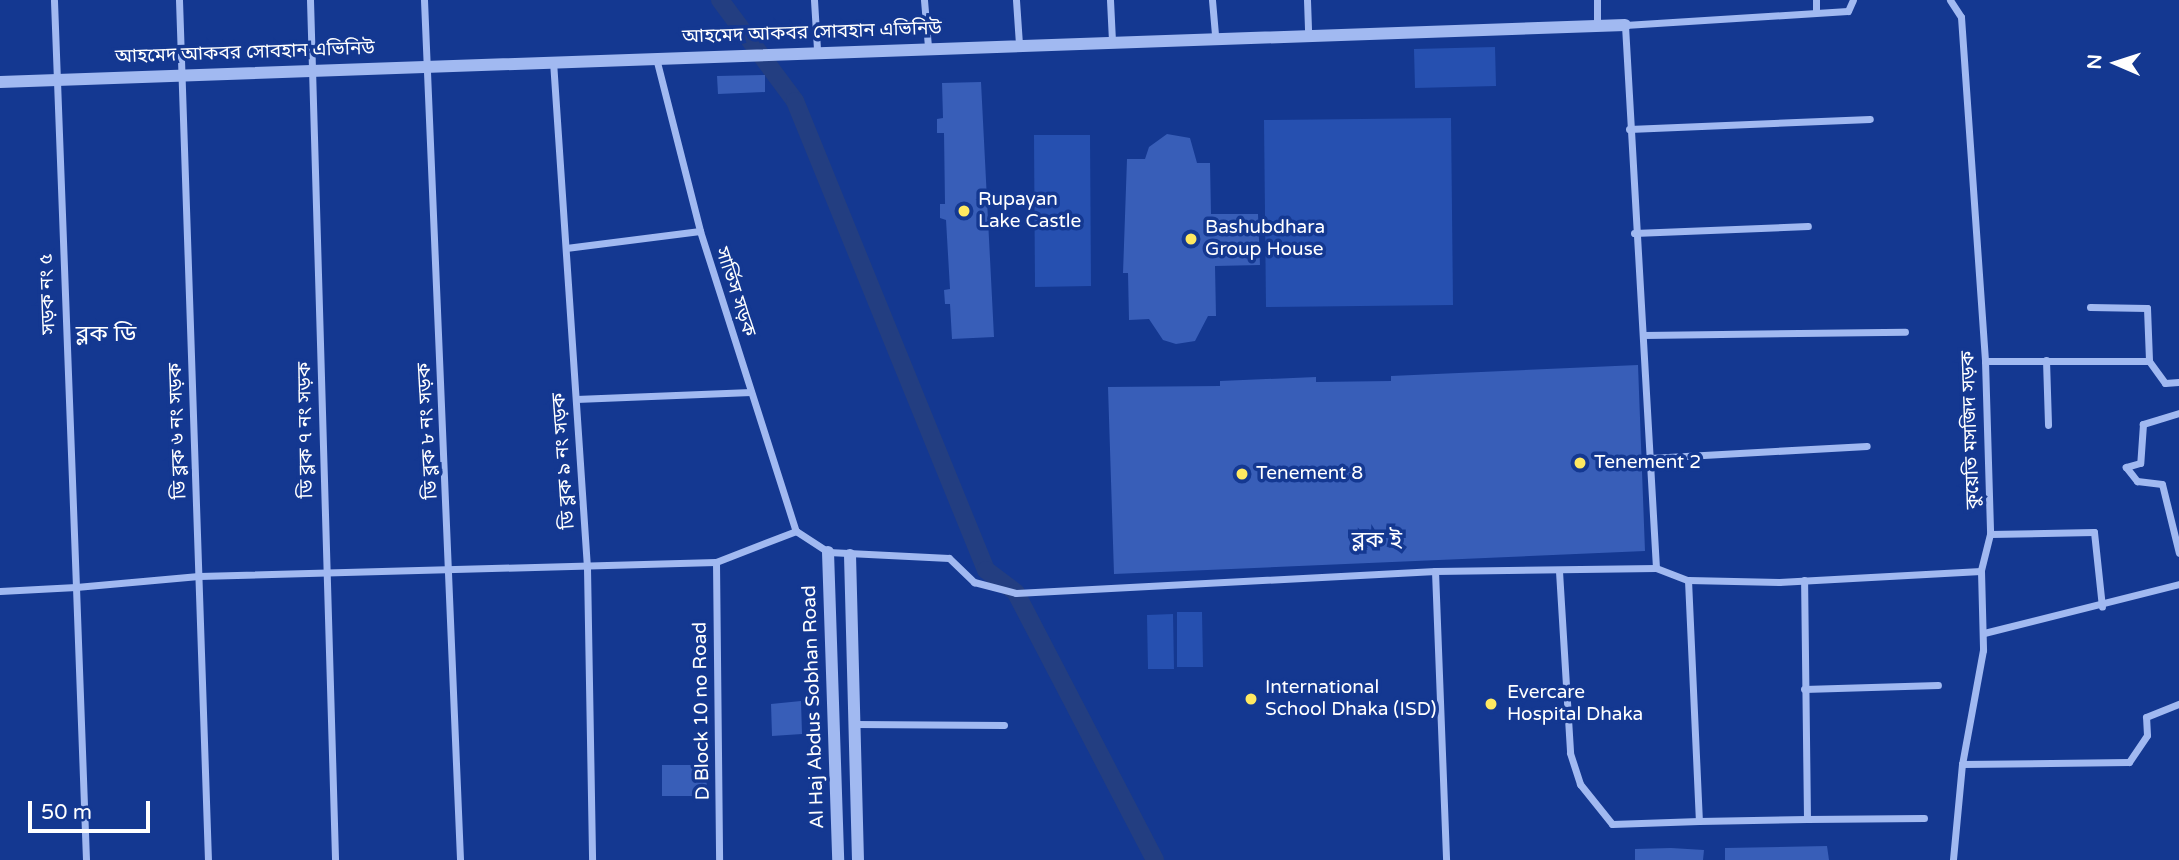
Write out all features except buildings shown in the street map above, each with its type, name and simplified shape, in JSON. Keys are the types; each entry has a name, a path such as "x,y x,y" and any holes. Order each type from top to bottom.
{"street":[{"name":"সড়ক নং ৫","path":"54,0 86,860"},
{"name":"ডি ব্লক ৬ নং সড়ক","path":"179,0 208,860"},
{"name":"ডি ব্লক ৭ নং সড়ক","path":"310,0 315,70 325,575 335,860"},
{"name":"ডি ব্লক ৮ নং সড়ক","path":"424,0 460,860"},
{"path":"814,0 817,49"},
{"path":"924,0 928,47"},
{"path":"1016,0 1019,44"},
{"path":"1110,0 1112,41"},
{"path":"1212,0 1214,37"},
{"path":"1307,0 1308,33"},
{"path":"1597,0 1597,25"},
{"path":"1816,0 1816,12"},
{"path":"1656,568 1643,335 1634,233 1625,25 1848,11 1853,0"},
{"name":"কুয়েতি মসজিদ সড়ক","path":"1950,0 1961,17 1985,362 1990,534 1981,571 1984,633 1962,764 1954,860"},
{"name":"আহমেদ আকবর সোবহান এভিনিউ","path":"0,82 656,58 817,49 1625,25"},
{"name":"সার্ভিস সড়ক","path":"656,58 700,231 796,531"},
{"name":"ডি ব্লক ৯ নং সড়ক","path":"553,60 587,568 592,860"},
{"path":"1629,129 1870,119"},
{"path":"1634,233 1808,226"},
{"path":"566,248 700,231"},
{"path":"2090,307 2147,308 2149,361 2165,383 2179,382"},
{"path":"1643,335 1905,332"},
{"path":"2046,360 2048,425"},
{"path":"1985,362 2149,361"},
{"path":"576,399 751,392"},
{"path":"2179,412 2143,424 2140,463 2126,467 2137,481 2162,484 2179,553"},
{"path":"1650,458 1867,446"},
{"path":"0,591 199,576 450,572 716,562 796,531 828,552 949,558 974,582 1016,593 1435,571 1656,568 1688,580 1804,580 1981,571"},
{"path":"1990,534 2094,532 2102,607"},
{"name":"Al Haj Abdus Sobhan Road","path":"828,552 838,860"},
{"path":"850,555 858,860"},
{"name":"D Block 10 no Road","path":"716,562 719,860"},
{"path":"1435,571 1446,860"},
{"path":"1559,571 1570,754 1580,784 1612,824 1924,818"},
{"path":"1688,580 1699,821"},
{"path":"1804,580 1807,819"},
{"path":"1984,633 2102,607 2179,584"},
{"path":"1804,689 1938,685"},
{"path":"1962,764 2129,762 2146,736 2146,717 2179,704"},
{"path":"855,724 1004,725"}],"shaded area":[{"path":"1495,47 1496,86 1415,88 1414,49"},
{"path":"1451,118 1453,305 1266,307 1264,120"},
{"path":"1034,135 1090,135 1091,286 1035,287"},
{"path":"1177,612 1202,612 1203,667 1177,667"},
{"path":"1173,614 1174,669 1148,669 1147,615"}],"waterway":[{"path":"720,0 795,101 986,570 1016,593 1155,860"}],"place":[{"name":"Rupayan Lake Castle","path":"964,211"},
{"name":"Bashubdhara Group House","path":"1191,239"},
{"name":"Tenement 2","path":"1580,463"},
{"name":"Tenement 8","path":"1242,474"},
{"name":"International School Dhaka (ISD)","path":"1251,699"},
{"name":"Evercare Hospital Dhaka","path":"1491,704"}],"district":[{"name":"ব্লক ডি","path":"106,334"},
{"name":"ব্লক ই","path":"1377,540"}]}
